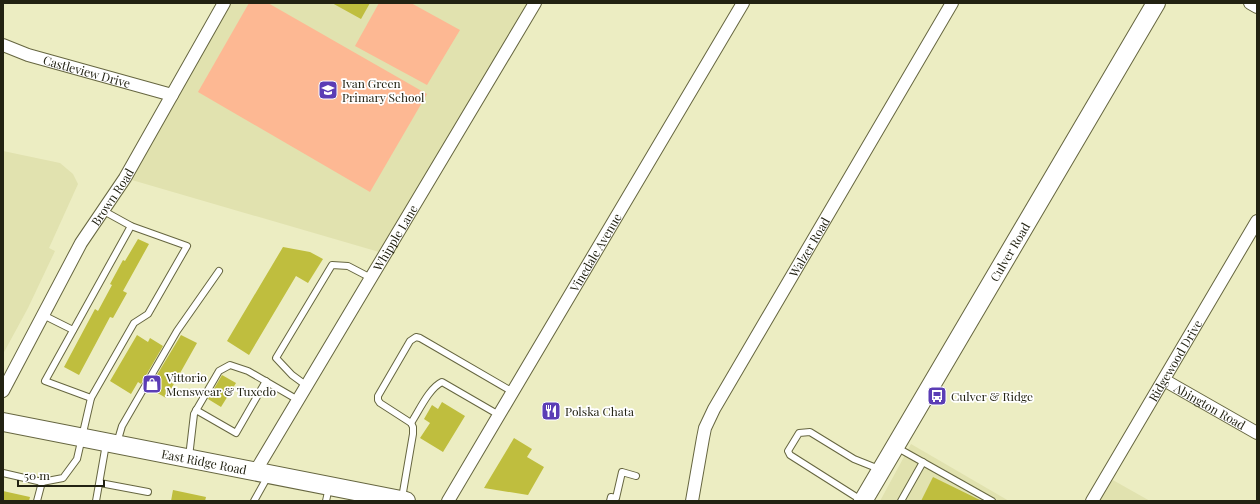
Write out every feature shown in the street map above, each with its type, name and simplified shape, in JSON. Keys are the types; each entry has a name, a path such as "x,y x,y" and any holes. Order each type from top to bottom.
{"main road":[{"name":"Culver Road","path":"863,501 1156,3"},
{"name":"East Ridge Road","path":"3,422 262,473 328,493 404,501"}],"street":[{"name":"Brown Road","path":"3,391 81,243 125,178 224,3"},
{"name":"Whipple Lane","path":"262,473 298,400 535,3"},
{"name":"Vinedale Avenue","path":"448,501 743,3"},
{"name":"Walzer Road","path":"692,501 705,428 714,409 952,3"},
{"path":"1250,3 1257,7"},
{"name":"Castleview Drive","path":"3,45 28,54 172,95"},
{"name":"Ridgewood Drive","path":"1092,501 1257,220"},
{"name":"Abington Road","path":"1164,380 1257,433"}],"lane":[{"path":"3,473 42,482 63,478 77,459 91,398 134,323 148,314 187,246 131,226 102,210"},
{"path":"91,398 45,381 131,226"},
{"path":"307,386 292,376 276,358 332,265 348,266 371,278"},
{"path":"96,501 111,443 177,331 219,271"},
{"path":"43,315 73,330"},
{"path":"404,501 414,434 413,427 411,423 380,403 378,396 410,341 416,337 420,338 513,392"},
{"path":"188,458 194,414 219,371 230,365 248,371 298,400"},
{"path":"196,410 236,433 266,381"},
{"path":"411,423 431,391 437,384 442,382 499,416"},
{"path":"863,501 790,455 788,451 799,432 810,432 854,459 881,470"},
{"path":"895,446 992,501"},
{"path":"901,501 923,462"},
{"path":"610,501 611,497 616,498 622,472 636,476"},
{"path":"254,501 262,473"},
{"path":"37,501 42,482"},
{"path":"100,483 148,492"}],"shaded area":[{"name":"Ivan Green Primary School","path":"223,3 535,3 386,254 125,178"},
{"path":"249,3 268,3 427,94 370,192 198,92"},
{"path":"379,3 411,3 460,30 427,85 355,46"},
{"path":"3,151 60,163 73,174 78,184 49,248 55,251 28,308 3,354"},
{"path":"911,444 1009,501 880,501"},
{"path":"1111,479 1150,501 1098,501"}],"building":[{"path":"332,3 370,3 361,19"},
{"path":"138,239 149,244 123,291 127,293 113,318 110,317 79,375 64,367 95,309 98,311 123,260 125,261"},
{"path":"283,247 310,252 323,259 308,283 296,276 249,355 227,341"},
{"path":"137,335 148,342 150,338 163,346 141,384 138,382 131,394 110,381"},
{"path":"181,335 197,343 166,398 149,388"},
{"path":"222,375 236,383 221,407 208,399"},
{"path":"442,402 465,416 443,452 420,438 430,423 424,419 432,405 438,409"},
{"path":"514,438 532,449 527,457 544,467 528,495 484,488"},
{"path":"933,477 982,501 921,501"},
{"path":"173,490 206,497 205,501 171,501"},
{"path":"3,491 30,497 29,501 3,501"}],"place":[{"name":"Ivan Green Primary School","path":"328,90"},
{"name":"Vittorio Menswear & Tuxedo","path":"152,384"},
{"name":"Culver & Ridge","path":"937,396"},
{"name":"Polska Chata","path":"551,411"}]}
